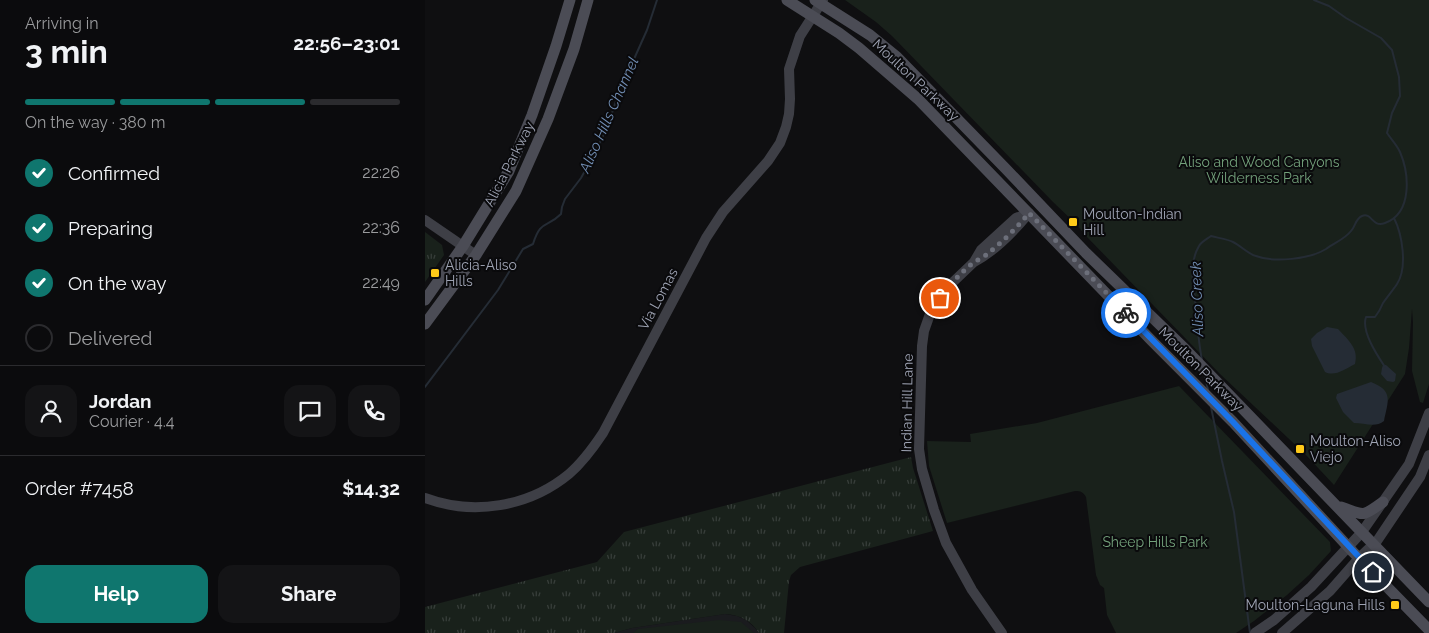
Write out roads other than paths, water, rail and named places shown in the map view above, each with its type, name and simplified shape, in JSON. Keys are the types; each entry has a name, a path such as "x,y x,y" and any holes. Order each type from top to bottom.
{"main road":[{"name":"Alicia Parkway","path":"425,300 463,246 509,171 532,115 570,0"},
{"name":"Alicia Parkway","path":"425,324 476,255 516,191 548,119 574,49 588,0"},
{"name":"Moulton Parkway","path":"787,0 859,48 918,99 1233,422 1359,558 1429,630"},
{"name":"Moulton Parkway","path":"820,1 870,35 897,57 1086,253 1186,350 1429,602"},
{"path":"1006,168 1013,186 1027,200 1029,213 1041,215 1072,246 1086,253"},
{"path":"1337,505 1361,514 1367,513 1383,502"}],"street":[{"name":"Via Lomas","path":"425,498 450,505 468,507 489,507 508,504 527,498 555,484 569,474 587,456 603,433 713,225 768,161 780,143 789,114 789,69 800,36 820,1"},
{"name":"Indian Hill Lane","path":"1002,633 972,590 946,543 922,470 919,449 921,361 924,330 930,314 940,298 952,283 974,262 981,250 1016,218 1029,213"},
{"path":"425,220 476,255"},
{"path":"1255,633 1311,587 1362,532 1409,464 1429,413"},
{"path":"1282,633 1330,591 1359,558 1374,545 1420,477 1429,455"}],"waterway":[{"name":"Aliso Hills Channel","path":"425,387 498,290 523,249 533,244 541,227 561,214 565,199 581,178 608,125 621,86 647,30 657,0"},
{"name":"Aliso Creek","path":"1202,360 1193,265 1196,252 1203,242 1211,236 1231,241 1253,255 1272,259 1292,259 1319,252 1343,239 1362,216 1368,216 1377,223 1385,223 1394,218 1404,202 1407,181 1403,161 1399,149 1387,133 1392,113 1400,96 1399,77 1392,50 1381,38 1329,6 1314,0"},
{"path":"1385,367 1371,343 1365,323 1366,317 1375,317 1400,277 1403,251 1394,218"},
{"name":"Aliso Creek","path":"1205,377 1208,390"},
{"name":"Aliso Creek","path":"1211,407 1234,512 1250,633"}],"place":[{"name":"Moulton-Indian Hill","path":"1073,222"},
{"name":"Alicia-Aliso Hills","path":"435,273"},
{"name":"Moulton-Aliso Viejo","path":"1300,449"},
{"name":"Moulton-Laguna Hills","path":"1395,605"}],"park label":[{"name":"Aliso and Wood Canyons Wilderness Park","path":"1259,170"},
{"name":"Sheep Hills Park","path":"1155,542"}]}
